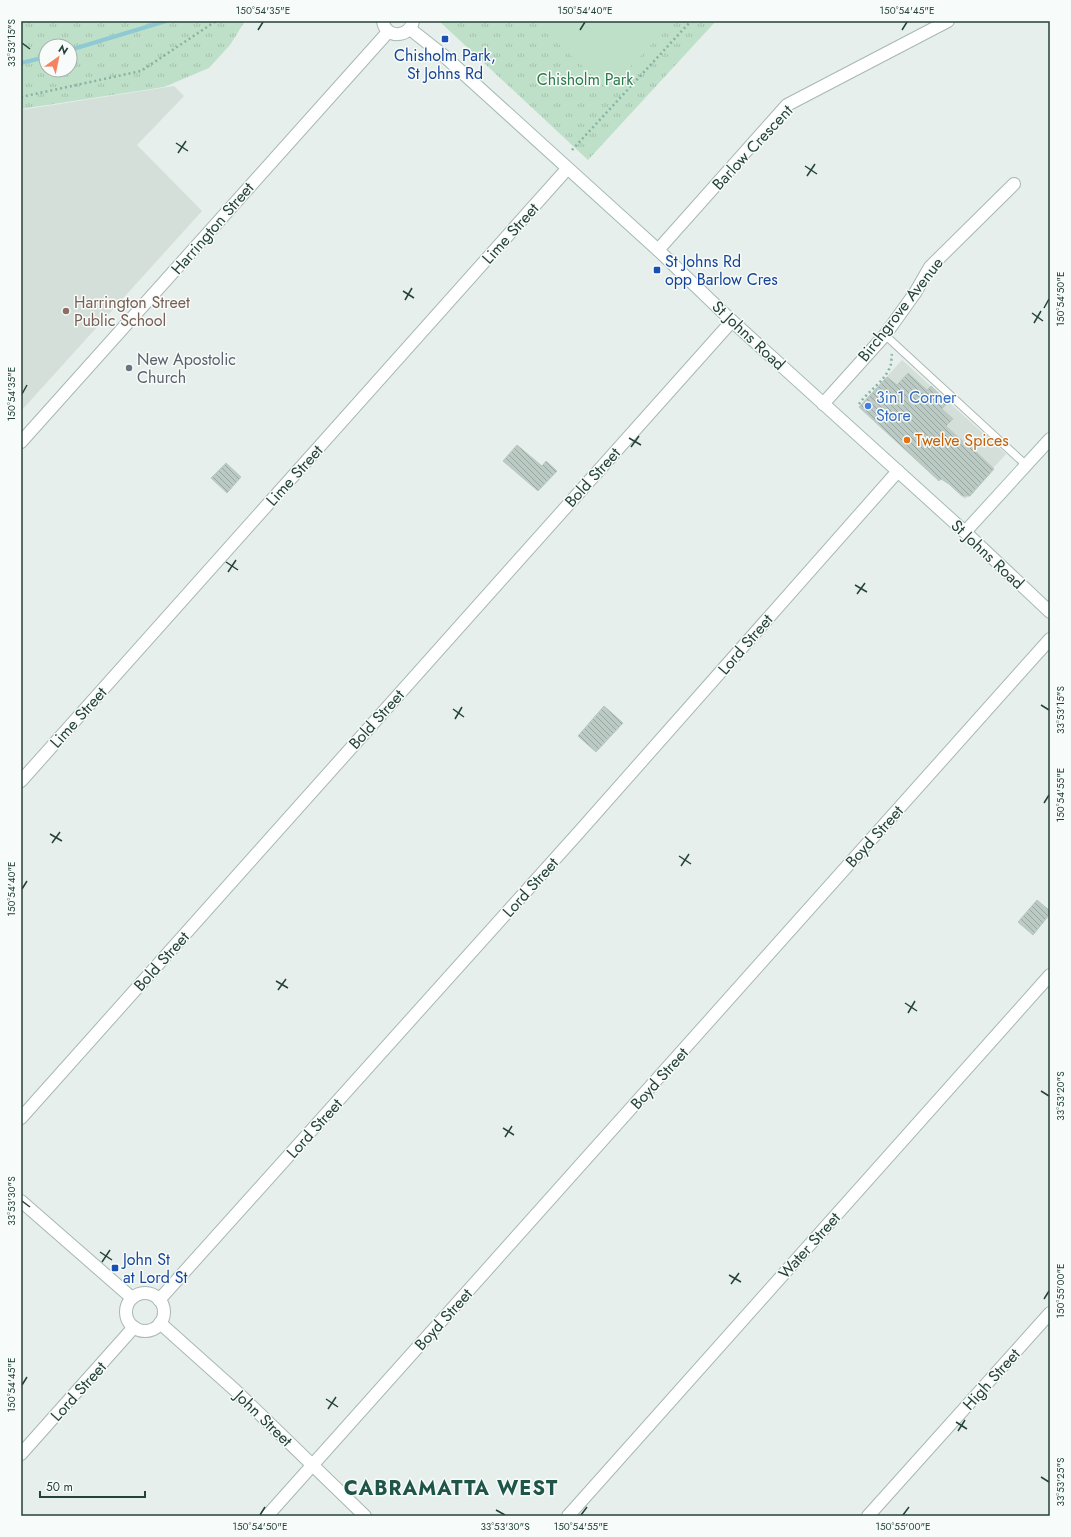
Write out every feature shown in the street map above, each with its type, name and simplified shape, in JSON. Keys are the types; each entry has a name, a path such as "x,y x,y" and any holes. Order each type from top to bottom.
{"street":[{"name":"Barlow Crescent","path":"658,250 787,105 948,21"},
{"name":"St Johns Road","path":"411,25 567,169 658,250 823,404 965,532 1050,612"},
{"path":"385,26 397,35 406,33 411,25"},
{"name":"Harrington Street","path":"21,442 385,26"},
{"name":"Lime Street","path":"21,781 567,169"},
{"name":"Birchgrove Avenue","path":"823,404 885,335 915,293 930,266 1014,184"},
{"name":"Bold Street","path":"21,1118 732,320"},
{"path":"965,532 1050,439"},
{"name":"Lord Street","path":"159,1300 580,831 898,471"},
{"name":"Boyd Street","path":"267,1516 1050,639"},
{"name":"Water Street","path":"568,1516 1050,975"},
{"path":"21,1201 132,1298"},
{"path":"144,1293 150,1294 159,1300 163,1306 164,1312 160,1323 151,1330 145,1331 134,1327 126,1316 126,1310 132,1298 144,1293"},
{"name":"High Street","path":"868,1516 1050,1313"},
{"name":"John Street","path":"160,1323 236,1391 365,1516"},
{"name":"Lord Street","path":"21,1454 134,1327"}],"lane":[{"path":"885,335 1026,465"}],"path":[{"path":"21,97 141,71 216,21"},
{"path":"572,150 691,21"},
{"path":"859,404 865,395 882,379 890,367 893,352 897,346"}],"shaded area":[{"name":"Harrington Street Public School","path":"174,86 184,96 137,145 202,211 21,411 21,110"},
{"path":"902,360 1006,454 965,499 862,404"}],"green space":[{"path":"21,21 245,21 230,45 209,68 164,87 21,109"},
{"name":"Chisholm Park","path":"439,21 716,21 588,160"},
{"path":"534,21 674,21 608,90"}],"building":[{"path":"908,373 927,390 931,386 948,402 942,409 953,419 946,426 994,469 970,496 962,496 949,484 941,479 939,481 859,407 887,377 897,385"},
{"path":"517,445 542,466 546,461 557,471 538,491 503,461"},
{"path":"226,463 241,477 227,493 211,478"},
{"path":"604,706 623,723 596,752 578,736"},
{"path":"1037,900 1050,911 1050,914 1033,935 1018,922"}],"waterway":[{"path":"78,48 166,21"},
{"path":"21,63 38,59"}],"place":[{"name":"Chisholm Park, St Johns Rd","path":"445,39"},
{"name":"St Johns Rd opp Barlow Cres","path":"657,270"},
{"name":"Harrington Street Public School","path":"66,311"},
{"name":"New Apostolic Church","path":"129,368"},
{"name":"3in1 Corner Store","path":"868,406"},
{"name":"Twelve Spices","path":"907,440"},
{"name":"John St at Lord St","path":"115,1268"}],"district":[{"name":"CABRAMATTA WEST","path":"451,1488"}]}
